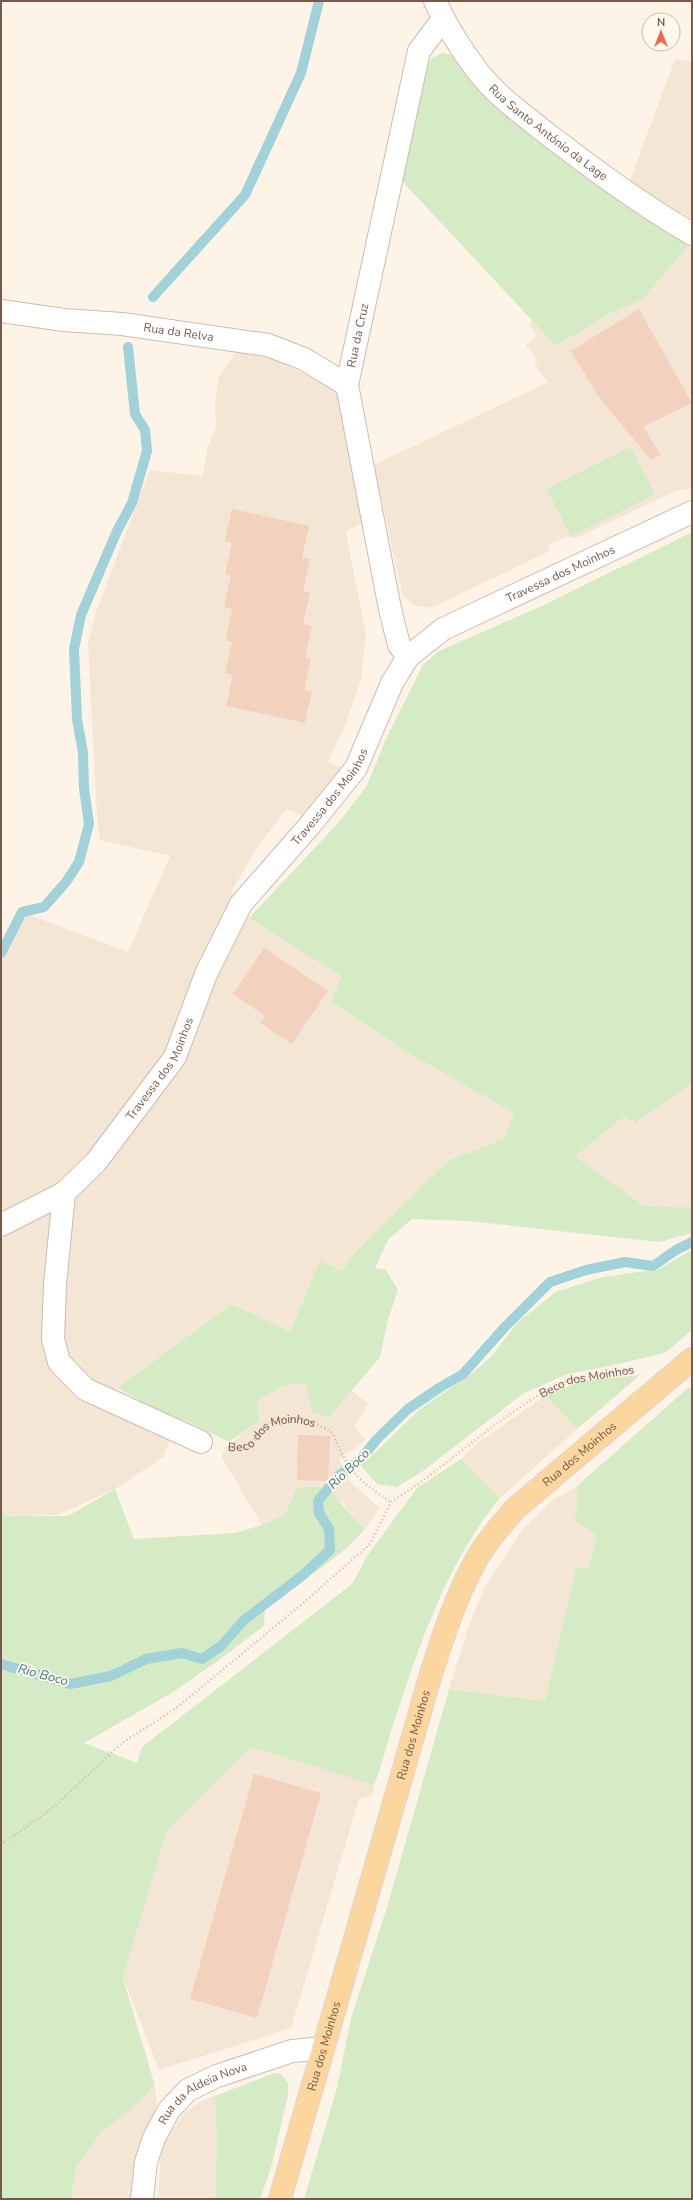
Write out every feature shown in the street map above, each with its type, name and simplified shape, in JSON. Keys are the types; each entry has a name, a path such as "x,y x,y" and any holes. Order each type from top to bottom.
{"main road":[{"name":"Rua dos Moinhos","path":"280,2199 431,1674 457,1598 474,1563 495,1532 516,1508 692,1359"}],"street":[{"name":"Rua Santo António da Lage","path":"439,10 476,69 505,101 586,164 651,210 692,234"},
{"name":"Rua da Cruz","path":"408,657 399,646 390,609 347,385 419,50 439,10"},
{"name":"Rua da Relva","path":"1,310 64,320 122,324 268,345 304,359 347,385"},
{"name":"Travessa dos Moinhos","path":"1,1225 64,1192 96,1162 174,1058 206,974 241,904 310,825 356,768 392,683 408,657 443,629 692,512"},
{"path":"64,1192 54,1285 53,1339 59,1362 85,1389 201,1442"},
{"name":"Rua da Aldeia Nova","path":"142,2199 146,2162 154,2138 169,2110 188,2090 217,2076 292,2051 324,2048"}],"path":[{"name":"Beco dos Moinhos","path":"201,1442 221,1447 244,1448 256,1439 268,1424 290,1417 314,1423 333,1434 341,1456 357,1478 378,1495 391,1502 421,1482 500,1421 535,1397 569,1380 648,1367 672,1376"},
{"path":"1,1845 55,1806 122,1743 174,1709 301,1605 370,1544 391,1502"}],"shaded area":[{"path":"675,59 692,61 692,219 629,183"},
{"path":"688,246 692,248 692,488 678,490 576,538 566,536 549,545 548,552 435,606 426,608 417,606 407,600 402,593 374,465 548,382 534,365 538,361 526,345 537,335 529,324 533,320 556,346 607,315 643,299"},
{"path":"237,350 268,356 334,389 346,413 364,521 346,532 366,635 361,679 346,723 328,762 341,768 322,796 303,816 287,809 259,845 232,890 249,918 342,977 331,1001 400,1048 514,1113 504,1139 449,1160 351,1257 342,1271 320,1260 290,1332 232,1304 117,1388 104,1405 170,1440 163,1457 115,1489 57,1515 7,1516 1,1512 1,963 22,912 128,952 170,856 100,840 97,816 88,643 97,609 150,470 202,476 208,447 216,426 215,407 218,378"},
{"path":"692,1083 692,1207 644,1206 575,1156 625,1116 637,1123"},
{"path":"306,1383 312,1412 329,1418 352,1391 369,1404 354,1426 366,1440 339,1459 352,1484 380,1508 365,1529 341,1501 286,1514 262,1525 221,1456 236,1439 259,1421 258,1401 284,1385"},
{"path":"545,1396 577,1429 500,1498 461,1459 480,1441"},
{"path":"577,1486 577,1508 574,1520 597,1535 588,1569 576,1569 545,1701 449,1689 471,1620 484,1589 521,1531 551,1501"},
{"path":"251,1747 374,1785 372,1795 359,1799 291,2028 159,2070 123,1978 167,1830"},
{"path":"155,2086 157,2107 140,2142 135,2165 133,2199 71,2199 76,2167 102,2131 130,2110"},
{"path":"215,2096 217,2144 215,2199 158,2199 161,2153 168,2135 186,2112 199,2102"}],"green space":[{"path":"442,53 450,54 463,67 491,103 574,166 688,246 643,299 607,315 556,346 401,180 427,66 432,58"},
{"path":"631,447 655,494 571,536 547,489"},
{"path":"692,532 692,1083 636,1123 625,1116 575,1156 644,1206 692,1207 692,1233 659,1242 468,1221 412,1219 388,1240 375,1268 386,1270 398,1290 388,1319 380,1357 329,1418 312,1412 306,1384 284,1385 258,1401 259,1421 229,1442 186,1421 157,1410 117,1388 232,1304 290,1332 320,1260 342,1271 351,1257 449,1160 504,1139 514,1113 400,1048 331,1001 342,977 249,918 339,822 366,787 387,737 423,665 439,651 546,604"},
{"path":"692,1250 692,1330 665,1353 568,1374 524,1393 423,1471 397,1487 377,1484 361,1466 419,1410 471,1374 491,1357 518,1322 556,1292 603,1277 659,1269"},
{"path":"640,1375 577,1429 545,1396 581,1381"},
{"path":"689,1387 692,1388 692,2199 304,2199 337,2088 351,2018 388,1904 449,1689 545,1701 576,1568 588,1569 597,1535 574,1520 577,1508 577,1486"},
{"path":"461,1459 500,1498 466,1547 439,1599 407,1682 374,1785 251,1747 167,1830 123,1978 155,2086 130,2110 102,2131 76,2167 71,2199 1,2199 1,1512 7,1516 68,1516 115,1489 134,1539 235,1533 262,1525 286,1514 297,1487 327,1488 365,1529 354,1541 330,1561 265,1605 264,1626 175,1691 84,1743 137,1763 142,1747 352,1584 367,1556 417,1488"},
{"path":"275,2073 281,2074 288,2083 288,2095 271,2168 260,2199 215,2199 217,2144 215,2096"}],"building":[{"path":"639,309 692,403 643,427 661,455 651,460 599,397 571,351"},
{"path":"232,509 309,526 302,558 310,559 303,591 310,592 303,624 312,626 305,657 311,659 304,690 312,692 305,723 226,706 233,675 225,673 232,642 226,640 232,609 224,607 231,576 225,574 232,543 225,541"},
{"path":"264,948 328,991 292,1044 260,1023 265,1016 233,994"},
{"path":"298,1435 330,1436 328,1481 297,1480"},
{"path":"254,1774 321,1793 257,2018 190,1999"}],"waterway":[{"path":"153,297 245,195 301,73 319,1"},
{"path":"1,953 22,912 44,907 66,882 79,862 89,824 84,788 83,753 77,719 74,649 81,615 117,531 132,503 147,451 145,430 135,414 128,347"},
{"name":"Rio Boco","path":"1,1664 70,1684 111,1676 146,1659 182,1653 202,1659 221,1646 243,1621 303,1575 330,1550 329,1529 319,1513 318,1501 338,1476 360,1460 377,1439 408,1409 463,1374 504,1328 550,1282 586,1270 625,1262 653,1266 676,1250 692,1242"}]}
